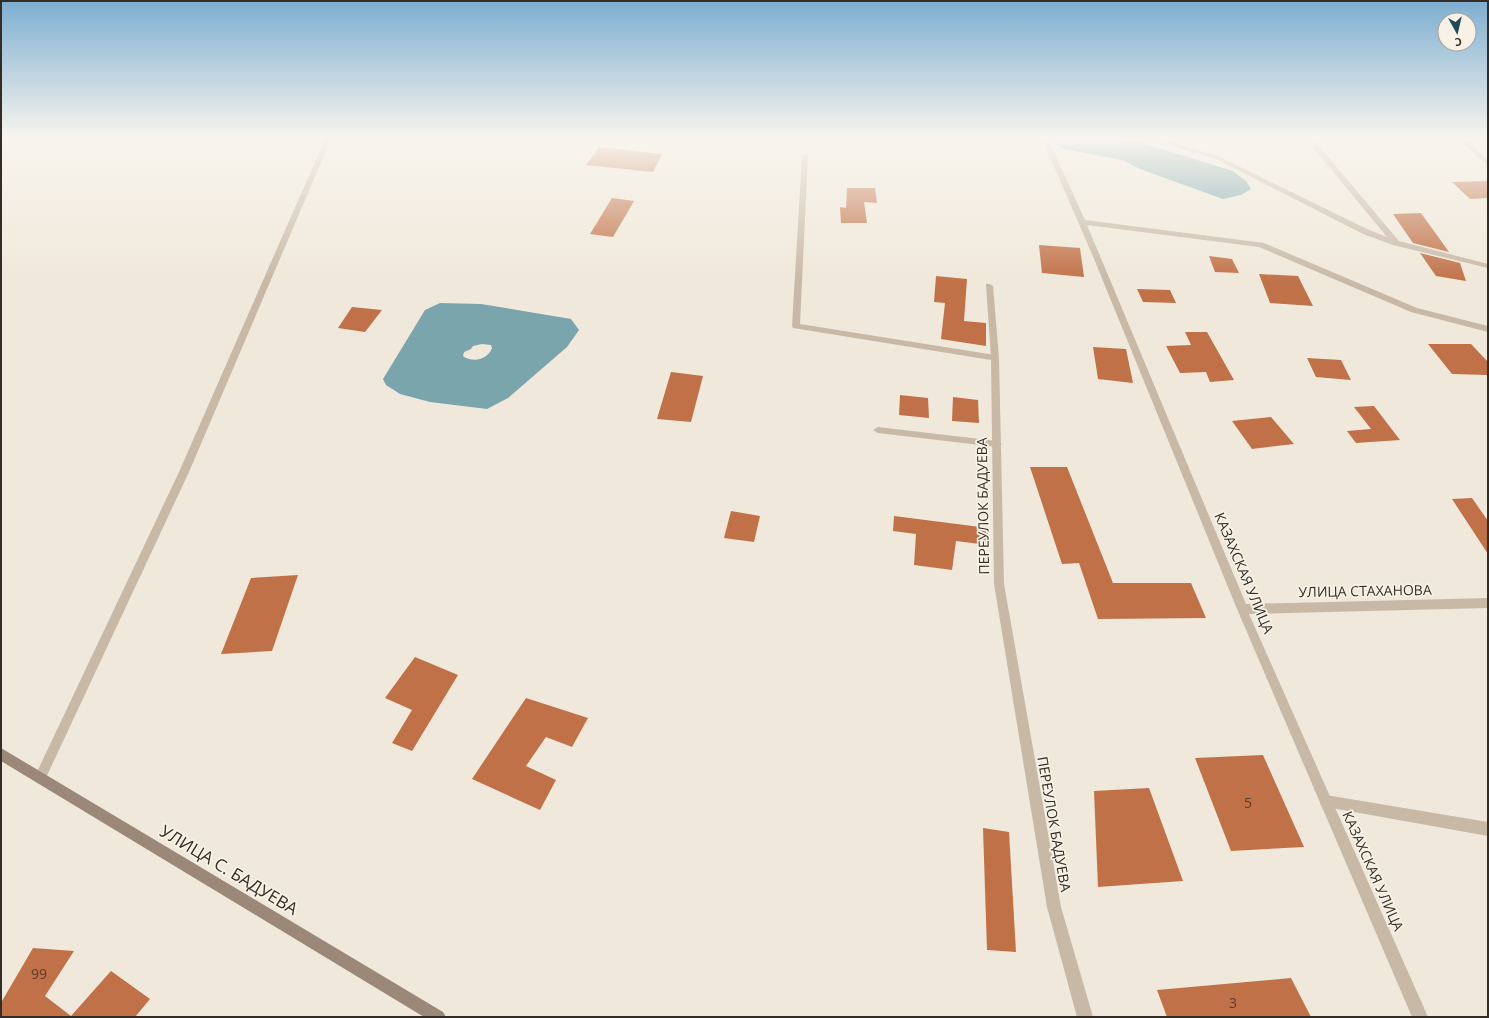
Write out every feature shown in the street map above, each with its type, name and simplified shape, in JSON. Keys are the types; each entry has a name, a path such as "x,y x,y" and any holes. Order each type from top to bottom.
{"main road":[{"name":"УЛИЦА С. БАДУЕВА","path":"1,754 438,1017"}],"street":[{"path":"40,778 184,472 308,187"},
{"path":"803,187 796,326 995,358"},
{"name":"КАЗАХСКАЯ УЛИЦА","path":"1066,187 1242,609 1420,1017"},
{"path":"1275,187 1366,232 1396,243 1488,266"},
{"path":"1348,187 1396,243"},
{"path":"1082,222 1261,245 1414,310 1488,329"},
{"name":"ПЕРЕУЛОК БАДУЕВА","path":"989,286 995,358 999,584 1054,907 1085,1017"},
{"path":"878,430 997,444"},
{"name":"УЛИЦА СТАХАНОВА","path":"1242,609 1488,603"},
{"path":"1326,800 1488,829"}],"water":[{"path":"1188,187 1249,187 1251,189 1241,195 1223,199"},
{"path":"440,303 481,304 571,319 579,330 567,347 508,398 487,409 430,402 400,394 386,385 383,379 425,310","holes":["482,344 491,345 492,348 490,352 483,358 475,360 463,356 464,352 471,349 473,346"]}],"building":[{"path":"1457,187 1488,187 1488,198 1470,199"},
{"path":"847,188 875,188 877,203 864,202 867,223 841,223 840,207 846,208"},
{"path":"612,198 634,201 613,237 590,234"},
{"path":"1421,213 1449,252 1413,243 1393,214"},
{"path":"1039,245 1080,248 1084,277 1042,273"},
{"path":"1420,253 1460,263 1466,281 1436,276"},
{"path":"1209,256 1232,259 1239,273 1215,272"},
{"path":"1259,274 1298,276 1313,306 1270,303"},
{"path":"936,276 967,279 964,321 986,323 986,346 941,339 945,303 934,302"},
{"path":"1137,289 1170,290 1176,303 1143,302"},
{"path":"352,307 382,310 365,332 338,328"},
{"path":"1185,332 1207,332 1234,380 1210,382 1206,372 1180,373 1166,346 1191,345"},
{"path":"1428,344 1471,344 1488,362 1488,375 1452,374"},
{"path":"1093,347 1126,349 1133,383 1098,379"},
{"path":"1307,358 1341,360 1351,380 1316,377"},
{"path":"671,372 703,376 691,422 657,419"},
{"path":"900,395 928,398 929,418 899,415"},
{"path":"953,397 978,400 979,423 952,421"},
{"path":"1374,406 1400,440 1356,443 1347,431 1371,429 1354,407"},
{"path":"1271,417 1294,444 1252,449 1232,421"},
{"path":"1030,467 1067,467 1113,583 1191,583 1206,618 1098,619 1079,563 1062,564"},
{"path":"1472,498 1488,521 1488,554 1452,499"},
{"path":"731,511 760,516 754,542 724,538"},
{"path":"894,516 988,528 988,545 956,541 952,570 914,565 916,534 893,531"},
{"path":"298,575 272,651 221,654 251,578"},
{"path":"415,657 458,675 412,751 392,743 412,710 385,698"},
{"path":"526,698 588,718 572,747 546,737 526,766 556,780 540,810 472,779"},
{"path":"1263,755 1304,847 1231,851 1195,758"},
{"path":"1149,788 1183,881 1098,887 1094,791"},
{"path":"983,828 1009,832 1016,952 987,950"},
{"path":"33,948 74,951 45,996 71,1016 111,971 150,999 135,1017 1,1017 2,1001"},
{"path":"1291,978 1311,1017 1167,1017 1157,990"}]}
